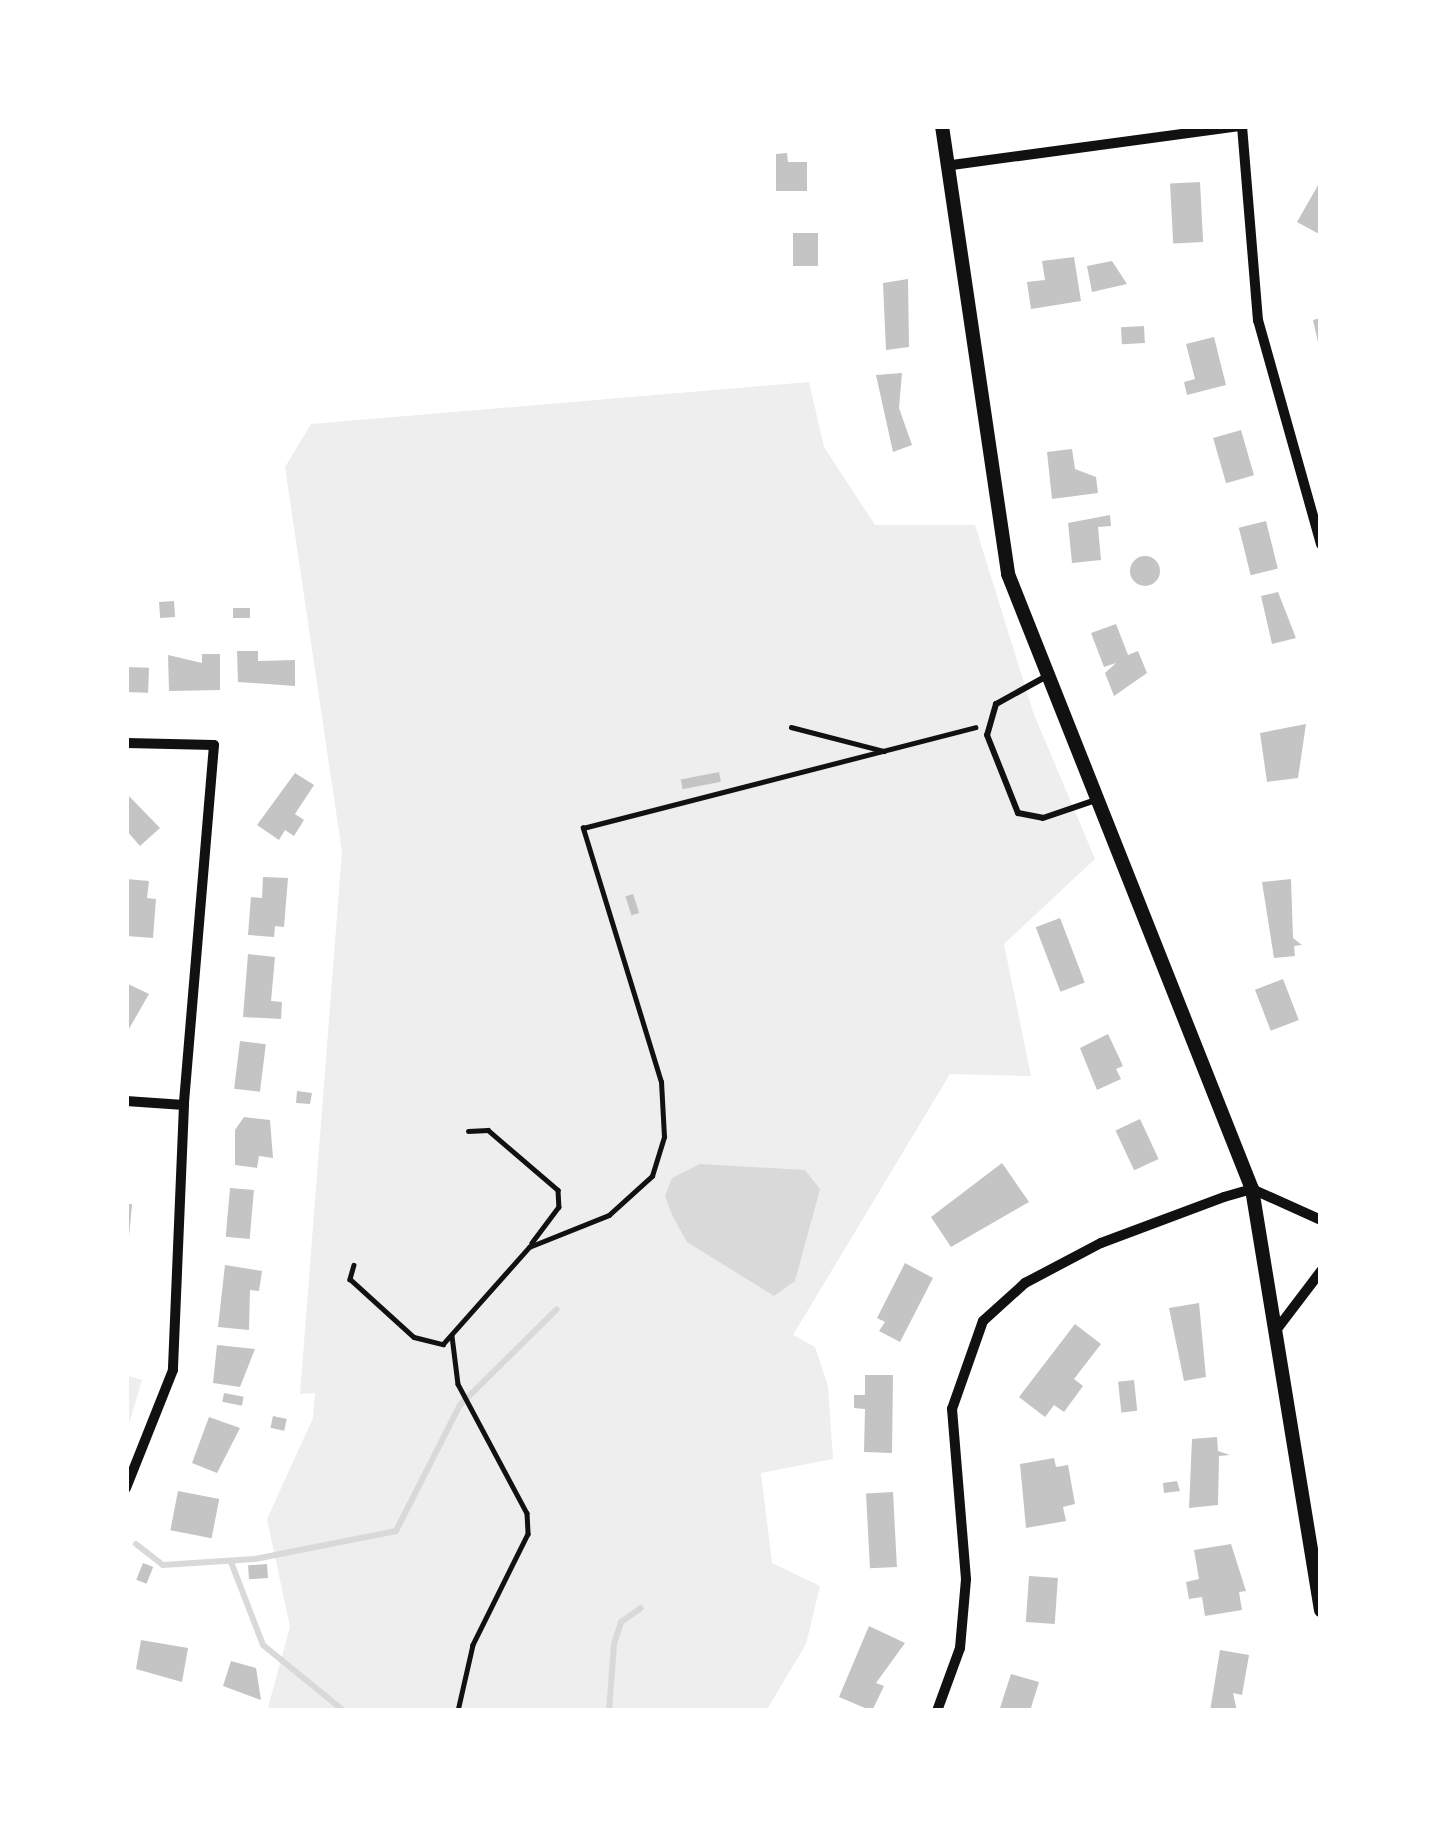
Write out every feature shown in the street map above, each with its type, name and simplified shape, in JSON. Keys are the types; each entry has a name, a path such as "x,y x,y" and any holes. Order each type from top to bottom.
{"street":[{"path":"942,126 952,165 995,506 1008,574 1252,1189 1321,1610"},
{"path":"952,165 1242,126 1258,320 1321,544"},
{"path":"126,743 214,745 184,1105 173,1370 126,1488"},
{"path":"126,1101 184,1105"},
{"path":"938,1711 960,1648 966,1579 952,1409 983,1321 1025,1283 1101,1243 1252,1189 1321,1220"},
{"path":"1277,1329 1321,1270"}],"lane":[{"path":"1045,676 996,704 986,724 1018,813 1042,818 1097,800"}],"path":[{"path":"529,1247 608,1215 652,1176 664,1137 661,1082 583,828 986,724"},
{"path":"791,728 884,751"},
{"path":"354,1265 350,1280 424,1345 443,1344 529,1247 559,1207 559,1190 488,1130 468,1131"},
{"path":"452,1333 458,1384 527,1513 528,1534 473,1645 458,1711"}],"shaded area":[{"path":"809,382 824,447 875,525 975,525 1033,712 1095,859 1004,944 1031,1076 950,1074 793,1335 815,1347 828,1386 833,1459 761,1473 772,1563 820,1586 806,1644 766,1711 267,1711 290,1627 267,1519 313,1418 315,1393 300,1394 342,852 285,467 311,424"},
{"path":"700,1164 805,1170 820,1189 795,1281 774,1296 687,1242 665,1196 672,1178"},
{"path":"126,1375 142,1380 126,1434"}],"building":[{"path":"787,153 788,162 807,162 807,191 776,191 776,154"},
{"path":"1321,180 1321,235 1297,222"},
{"path":"1200,182 1203,242 1173,243 1170,184"},
{"path":"793,233 818,233 818,266 793,266"},
{"path":"1074,257 1081,301 1031,309 1027,282 1045,280 1042,261"},
{"path":"1112,261 1127,284 1092,292 1087,266"},
{"path":"908,279 909,347 886,350 883,283"},
{"path":"1321,318 1321,346 1319,347 1313,320"},
{"path":"1144,326 1145,343 1122,344 1121,327"},
{"path":"1214,337 1226,385 1187,395 1184,382 1195,379 1186,344"},
{"path":"902,373 899,408 912,445 893,452 876,375"},
{"path":"1241,430 1254,475 1226,483 1213,438"},
{"path":"1072,449 1075,469 1096,477 1098,493 1052,499 1047,452"},
{"path":"1110,515 1111,526 1098,527 1101,560 1072,563 1068,523"},
{"path":"1266,521 1278,569 1251,575 1239,528"},
{"path":"1145,556 1160,571 1145,586 1130,571"},
{"path":"1278,592 1296,638 1272,644 1261,596"},
{"path":"174,601 175,617 160,618 159,602"},
{"path":"233,608 250,608 250,618 233,618"},
{"path":"1116,624 1128,655 1138,651 1147,673 1114,696 1105,673 1116,663 1104,667 1091,633"},
{"path":"237,651 258,651 258,661 295,660 295,686 238,682"},
{"path":"202,654 220,654 220,690 169,691 168,655 202,663"},
{"path":"126,667 149,668 148,693 126,692"},
{"path":"1306,724 1298,778 1267,782 1260,733"},
{"path":"719,772 721,782 683,789 681,779"},
{"path":"295,773 314,785 295,814 304,820 294,836 285,830 279,840 257,825"},
{"path":"126,793 160,828 140,846 126,830"},
{"path":"263,877 288,878 284,927 275,926 274,937 248,935 251,897 262,898"},
{"path":"126,879 149,881 147,898 156,899 153,938 126,936"},
{"path":"1291,879 1293,938 1302,945 1294,946 1295,956 1274,958 1262,882"},
{"path":"633,894 639,913 632,915 625,896"},
{"path":"1060,918 1085,982 1060,992 1036,927"},
{"path":"248,954 275,957 271,1001 282,1002 281,1019 243,1017"},
{"path":"1283,979 1299,1020 1271,1031 1255,990"},
{"path":"126,983 149,994 126,1034"},
{"path":"1108,1034 1123,1066 1116,1069 1121,1079 1097,1090 1080,1048"},
{"path":"240,1041 266,1044 260,1092 234,1089"},
{"path":"297,1091 312,1093 310,1104 296,1103"},
{"path":"244,1117 270,1120 273,1158 259,1156 257,1168 235,1165 235,1130"},
{"path":"1140,1119 1159,1159 1134,1170 1116,1130"},
{"path":"1002,1163 1029,1202 951,1247 931,1217"},
{"path":"230,1188 254,1190 250,1239 226,1237"},
{"path":"126,1204 132,1204 129,1237 126,1237"},
{"path":"905,1263 933,1278 900,1342 879,1331 885,1322 877,1318"},
{"path":"225,1265 262,1271 259,1291 250,1290 249,1330 218,1327"},
{"path":"1199,1303 1206,1377 1184,1381 1169,1308"},
{"path":"1075,1324 1101,1344 1074,1379 1083,1386 1064,1412 1054,1405 1045,1417 1019,1397"},
{"path":"217,1345 255,1349 240,1387 213,1383"},
{"path":"865,1375 893,1375 892,1453 864,1452 865,1409 854,1408 854,1395 865,1395"},
{"path":"1134,1380 1137,1411 1121,1413 1118,1382"},
{"path":"224,1393 244,1397 242,1406 222,1402"},
{"path":"273,1416 287,1419 284,1431 271,1428"},
{"path":"209,1417 240,1428 217,1473 192,1463"},
{"path":"1217,1437 1218,1451 1230,1455 1219,1456 1218,1505 1189,1508 1192,1439"},
{"path":"1054,1458 1056,1467 1068,1465 1075,1504 1063,1507 1066,1521 1026,1528 1020,1464"},
{"path":"1177,1481 1180,1491 1164,1493 1163,1483"},
{"path":"178,1491 219,1499 212,1538 170,1530"},
{"path":"893,1492 897,1567 870,1568 866,1493"},
{"path":"1231,1544 1246,1591 1239,1592 1242,1610 1205,1616 1202,1597 1189,1599 1186,1582 1199,1579 1194,1550"},
{"path":"143,1563 153,1567 146,1584 136,1580"},
{"path":"267,1564 268,1578 249,1579 248,1565"},
{"path":"1029,1576 1058,1578 1055,1624 1026,1622"},
{"path":"869,1626 905,1643 876,1683 884,1686 872,1711 839,1697"},
{"path":"141,1640 188,1648 182,1682 136,1669"},
{"path":"1220,1650 1249,1655 1242,1695 1233,1693 1237,1711 1210,1711"},
{"path":"231,1661 256,1668 261,1700 223,1686"},
{"path":"1011,1674 1039,1682 1030,1711 999,1711"}],"waterway":[{"path":"136,1544 163,1565 255,1559 396,1531 460,1405 557,1309"},
{"path":"231,1562 263,1645 344,1711"},
{"path":"609,1711 614,1644 621,1622 641,1608"}]}
